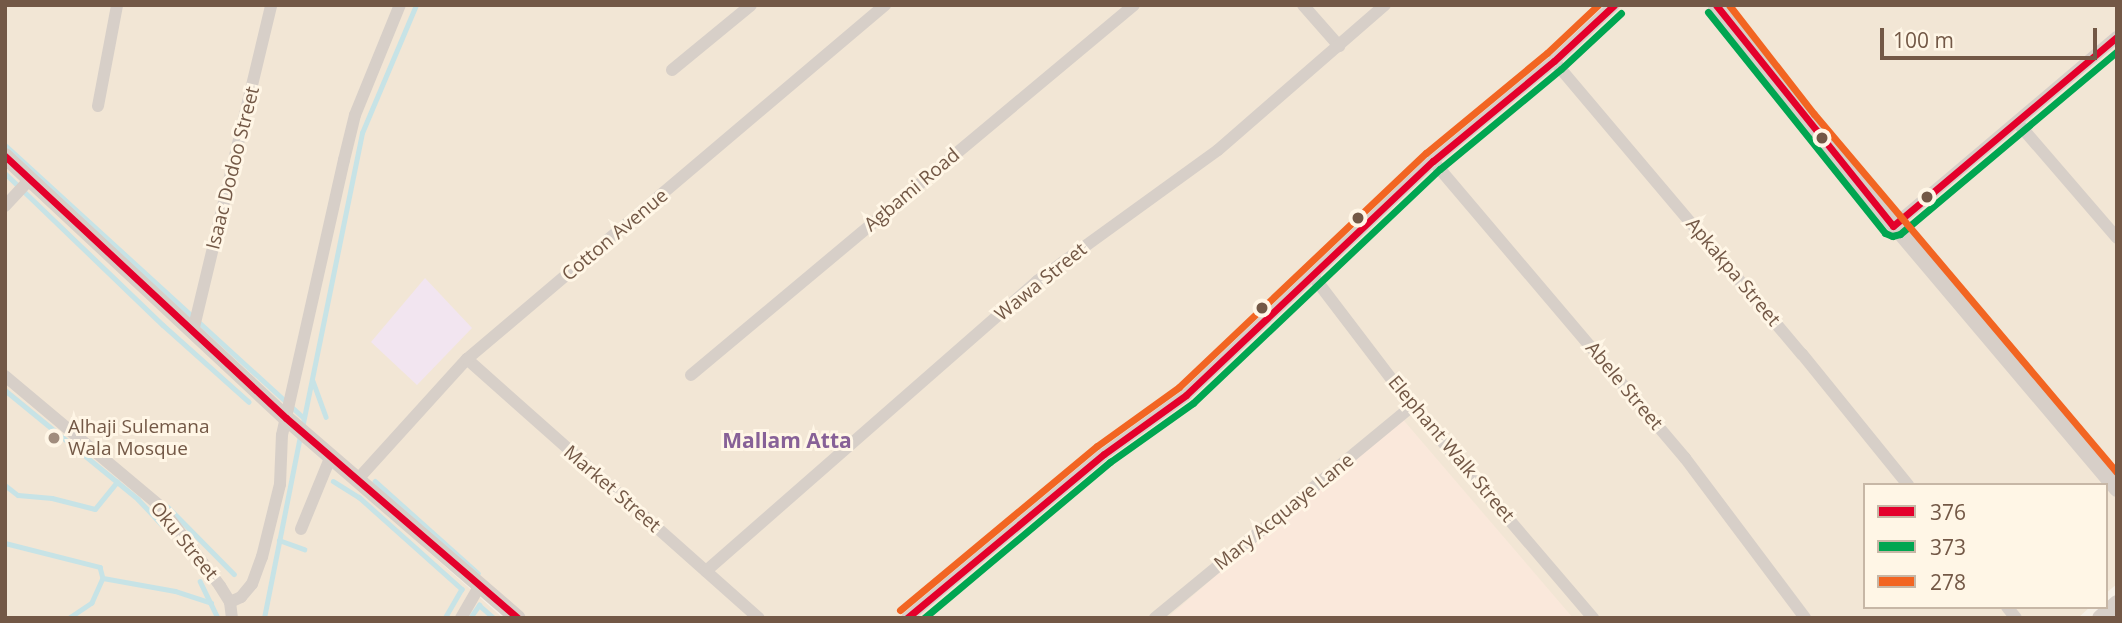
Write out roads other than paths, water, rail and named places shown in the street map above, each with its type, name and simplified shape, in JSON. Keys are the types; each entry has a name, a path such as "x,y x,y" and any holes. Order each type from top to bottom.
{"street":[{"path":"98,106 117,5"},
{"name":"Isaac Dodoo Street","path":"193,331 271,5"},
{"path":"232,618 230,602 241,597 253,584 280,484 280,443 355,115 400,5"},
{"path":"672,70 751,5"},
{"name":"Cotton Avenue","path":"358,479 467,359 885,5"},
{"name":"Agbami Road","path":"691,375 1134,5"},
{"path":"1303,5 1339,46"},
{"name":"Wawa Street","path":"706,571 1037,281 1218,150 1385,5"},
{"path":"907,618 1104,454 1186,396 1433,162 1554,61 1614,5"},
{"path":"1716,5 1893,226 2117,489"},
{"path":"1893,226 2117,37"},
{"name":"Apkakpa Street","path":"1554,61 1802,354 1906,483"},
{"path":"2017,122 2117,238"},
{"path":"5,156 286,418 481,584 517,618"},
{"name":"Abele Street","path":"1433,162 1685,458 1805,618"},
{"path":"5,205 30,179"},
{"name":"Elephant Walk Street","path":"1313,276 1412,406 1592,618"},
{"name":"Market Street","path":"467,359 759,618"},
{"name":"Oku Street","path":"5,376 160,508 230,602"},
{"name":"Mary Acquaye Lane","path":"1155,618 1412,406"},
{"path":"301,529 326,453"},
{"path":"461,618 481,584"},
{"path":"2100,618 2117,603"}],"waterway":[{"path":"302,428 362,133 416,5"},
{"path":"5,145 303,417"},
{"path":"5,173 163,325 249,402"},
{"path":"313,381 326,417"},
{"path":"5,390 138,499 165,528"},
{"path":"264,618 300,437"},
{"path":"333,481 359,497 462,589 445,618"},
{"path":"375,481 478,573"},
{"path":"5,485 18,495 52,498 95,509 117,482"},
{"path":"168,507 234,574"},
{"path":"279,540 304,549"},
{"path":"5,543 100,567 103,578 92,603 70,618"},
{"path":"103,578 175,591 211,603"},
{"path":"200,581 218,618"},
{"path":"470,618 479,605 494,618"}],"place":[{"name":"Alhaji Sulemana Wala Mosque","path":"54,438"}],"district":[{"name":"Mallam Atta","path":"787,440"}]}
